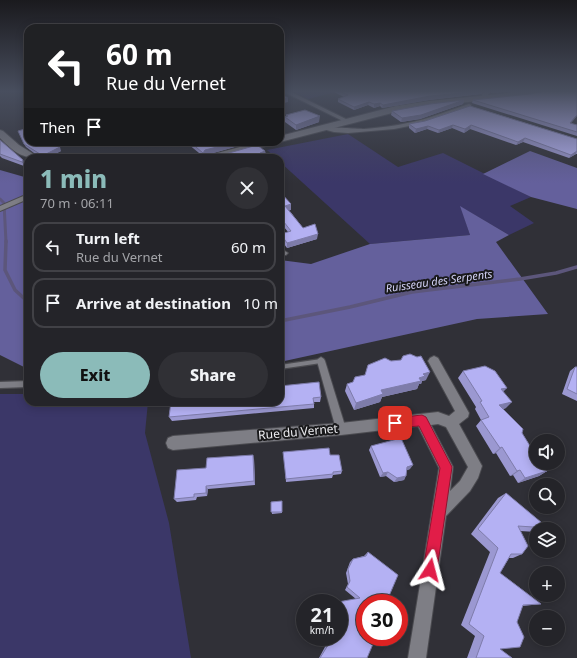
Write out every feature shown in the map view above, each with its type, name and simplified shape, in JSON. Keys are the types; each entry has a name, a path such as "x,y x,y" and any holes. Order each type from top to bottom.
{"main road":[{"path":"284,138 344,122"},
{"path":"0,133 15,147 28,154"},
{"path":"227,154 256,146"}],"street":[{"path":"322,128 341,131 370,130 417,122"},
{"path":"0,209 24,198"},
{"path":"321,361 341,429"},
{"path":"434,361 463,413 451,424 475,466 473,473 465,486 439,512"},
{"name":"Rue du Vernet","path":"173,443 341,429 438,418 451,424"},
{"path":"417,658 446,467 422,420"}],"lane":[{"path":"284,366 321,361"},
{"path":"0,385 24,384"}],"shaded area":[{"path":"348,134 398,167 443,153 531,197 510,206 534,223 509,235 461,207 470,235 370,244 284,166 284,154 272,154 267,150"},
{"path":"530,151 577,168 577,209 531,197 483,174"},
{"path":"0,170 24,177 24,367 0,355"},
{"path":"460,206 509,235 496,242 548,314 477,319 284,361 284,261 311,264 370,244 470,235"},
{"path":"0,394 24,394 24,406 148,406 145,433 169,523 191,658 0,658"}],"building":[{"path":"291,122 305,122 296,125"},
{"path":"421,122 521,122 577,139 577,151 571,155 525,138 518,142 471,125 465,129 453,125 439,130 428,126 416,129 409,124"},
{"path":"544,122 571,122 570,123 577,125 577,132"},
{"path":"24,129 24,144 18,131"},
{"path":"0,140 23,160 22,162 0,154"},
{"path":"27,146 60,147 46,154 40,154"},
{"path":"195,146 221,146 205,150 203,153"},
{"path":"254,146 258,146 265,151 260,153 261,154 226,154"},
{"path":"284,196 291,204 285,206 303,228 315,224 318,234 287,243 284,238 284,233 291,231 284,222"},
{"path":"410,354 417,357 421,356 430,372 423,374 425,376 419,378 421,381 381,390 383,394 356,403 347,384 353,382 355,377 365,375 368,365 385,358 391,361 401,360 403,356"},
{"path":"485,366 495,371 507,388 501,389 512,402 499,405 523,429 522,433 529,444 529,470 547,471 525,478 520,470 517,471 502,447 500,448 481,420 489,417 480,402 482,401 463,371"},
{"path":"575,367 577,367 577,394 567,389"},
{"path":"319,382 321,397 313,398 314,404 169,417 170,406 284,406 284,386"},
{"path":"401,438 413,465 407,467 406,476 397,478 388,472 383,473 371,446"},
{"path":"329,448 330,455 339,455 342,471 333,472 333,474 286,479 283,452"},
{"path":"253,455 254,481 206,486 206,493 194,494 194,497 174,499 177,470 206,468 207,458"},
{"path":"506,493 529,512 529,514 531,514 541,522 529,522 529,527 518,526 528,546 522,554 511,554 500,573 529,595 529,602 538,602 541,604 523,605 517,622 524,637 520,647 500,649 512,658 476,658 484,636 469,624 498,548 478,529"},
{"path":"282,501 282,512 271,512 271,502"},
{"path":"368,552 398,575 390,594 356,595 347,587 350,581 348,569 353,559 366,556"},
{"path":"356,599 356,646 372,646 367,658 320,658 327,646 348,646 348,600"}],"waterway":[{"name":"Ruisseau des Serpents","path":"0,199 4,203 6,242"},
{"name":"Ruisseau des Serpents","path":"6,242 5,270 15,290 24,298"},
{"name":"Ruisseau des Serpents","path":"284,320 350,307 412,292 520,279 556,273 577,267"}],"route":[{"path":"395,423 422,420 446,467 430,570"}]}
